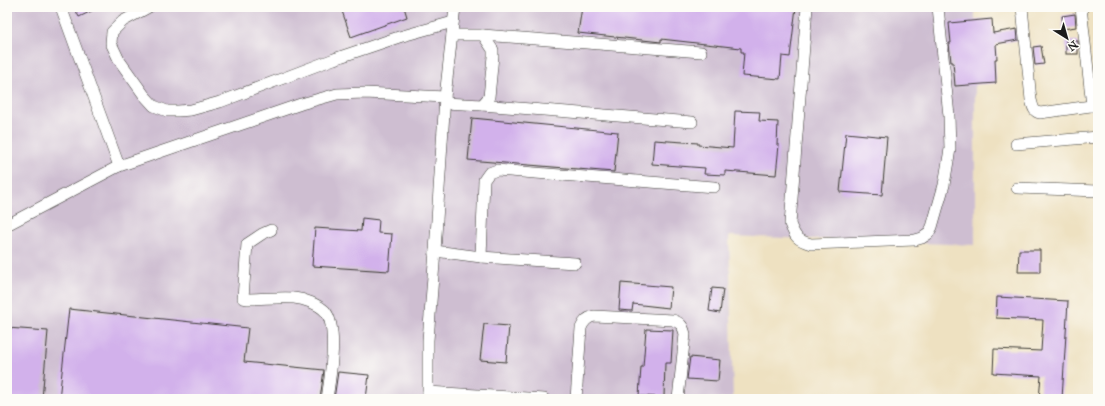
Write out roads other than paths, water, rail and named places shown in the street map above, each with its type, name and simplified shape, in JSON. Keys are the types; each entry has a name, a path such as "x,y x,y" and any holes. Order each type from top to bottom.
{"street":[{"path":"61,7 118,166"},
{"path":"149,7 123,21 112,32 111,43 120,60 144,95 154,106 167,111 191,110 220,102 334,59 399,37 453,22"},
{"path":"455,7 445,100 428,340 428,396 544,399"},
{"path":"807,7 790,224 794,234 800,240 811,244 916,240 928,234 932,227 944,185 950,149 949,116 938,7"},
{"path":"1022,7 1031,100 1036,112 1040,113 1095,106 1081,7"},
{"path":"452,35 483,35 700,52"},
{"path":"482,105 489,97 493,56 493,50 483,35"},
{"path":"7,225 118,166 301,104 337,94 365,93 482,105 692,122"},
{"path":"1016,144 1098,137"},
{"path":"481,257 484,180 489,173 497,170 714,187"},
{"path":"1017,188 1098,191"},
{"path":"271,230 247,244 243,298 295,298 318,305 326,312 332,330 333,361 327,399"},
{"path":"435,251 481,257 575,263"},
{"path":"576,399 581,328 584,322 594,316 673,320 679,322 684,327 685,334 678,399"}]}
